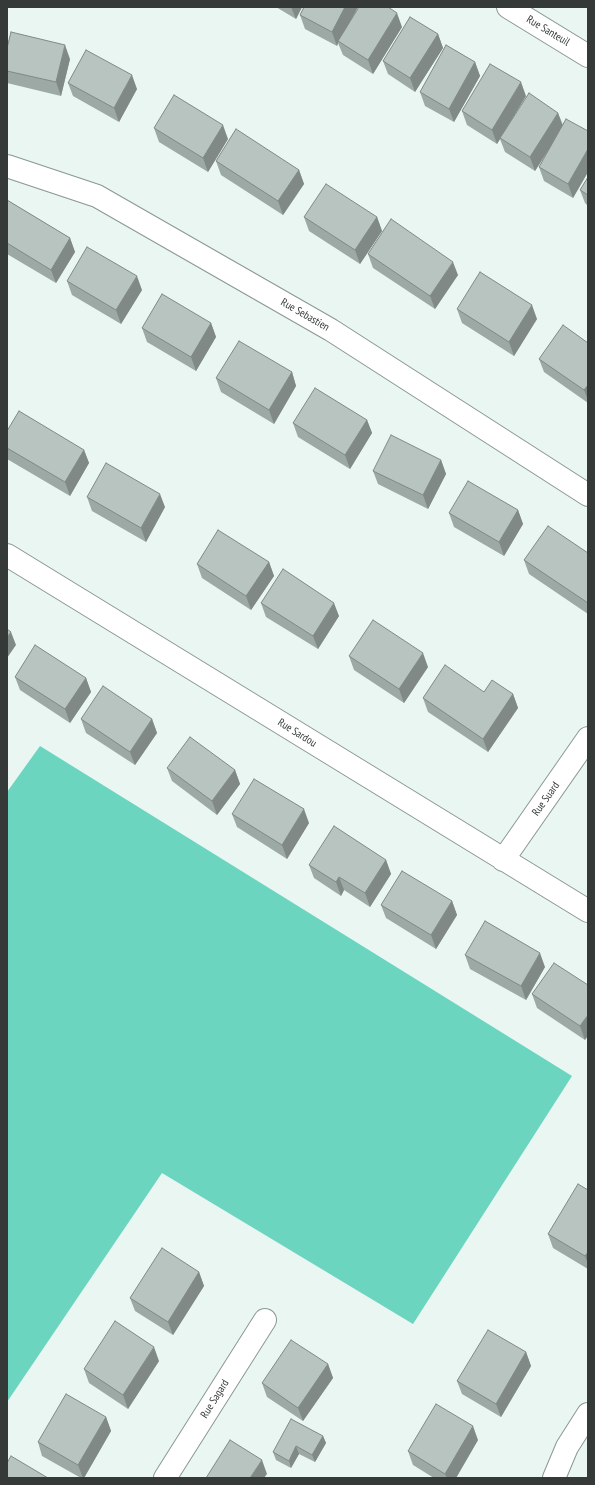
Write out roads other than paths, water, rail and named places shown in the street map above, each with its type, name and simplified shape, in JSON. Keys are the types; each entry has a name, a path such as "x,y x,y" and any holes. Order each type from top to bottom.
{"street":[{"name":"Rue Santeuil","path":"508,7 588,56"},
{"name":"Rue Sebastien","path":"7,166 97,196 331,330 588,495"},
{"name":"Rue Sardou","path":"7,555 588,911"},
{"name":"Rue Suard","path":"503,860 588,738"},
{"name":"Rue Sagard","path":"165,1478 265,1320"},
{"path":"554,1478 567,1447 588,1414"}]}
